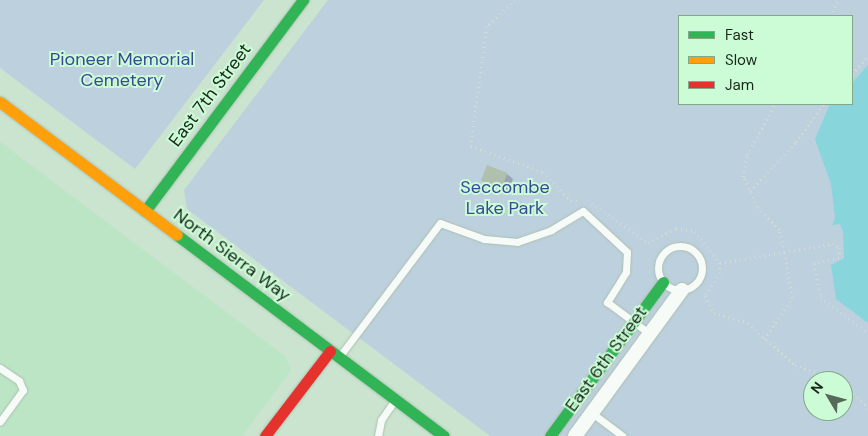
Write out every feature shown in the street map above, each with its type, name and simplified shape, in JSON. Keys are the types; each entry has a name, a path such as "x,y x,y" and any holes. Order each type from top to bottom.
{"street":[{"name":"East 7th Street","path":"145,211 303,0"},
{"name":"North Sierra Way","path":"0,102 444,436"},
{"name":"East 6th Street","path":"550,436 663,282"},
{"name":"East 6th Street","path":"575,436 682,290"},
{"path":"265,436 334,354"}],"lane":[{"path":"334,354 440,223 484,239 517,242 583,211 608,229 627,252 626,272 607,302 650,334"},
{"path":"675,247 689,249 700,258 702,272 695,285 682,290 663,282 658,268 663,255 675,247"},
{"path":"0,368 19,381 23,390 0,422"},
{"path":"378,436 381,420 395,400"},
{"path":"592,413 622,436"}],"path":[{"path":"516,0 487,26 471,146 543,172 570,201 602,207 648,243 676,228 695,231 720,263 720,273 706,296 707,304 722,318 748,323 795,365 812,371"},
{"path":"830,15 838,0"},
{"path":"853,73 868,56"},
{"path":"764,339 792,298 779,230 756,207 743,176 747,155 774,105"},
{"path":"750,191 796,142 822,105"},
{"path":"720,263 837,245 839,258 814,264 821,297 868,332"},
{"path":"853,393 868,407"}],"shaded area":[{"path":"0,142 285,356 291,370 242,436 0,436"}],"green space":[{"name":"Pioneer Memorial Cemetery","path":"0,0 264,0 135,169 0,68"},
{"name":"Seccombe Lake Park","path":"328,0 868,0 868,436 490,436 187,209 184,190"}],"water":[{"path":"868,65 868,323 836,299 831,265 844,258 843,232 840,224 832,225 835,218 831,184 815,139 830,105 853,105 853,82"}],"building":[{"path":"487,165 508,173 501,189 481,181"}],"traffic: fast":[{"path":"145,211 303,0"},
{"path":"177,235 444,436"},
{"path":"550,436 663,282"}],"traffic: slow":[{"path":"0,102 177,235"}],"traffic: jam":[{"path":"265,436 330,351"}]}
